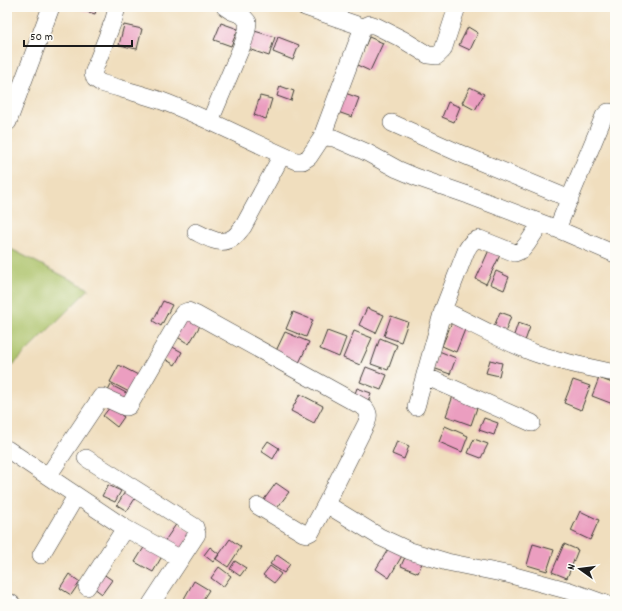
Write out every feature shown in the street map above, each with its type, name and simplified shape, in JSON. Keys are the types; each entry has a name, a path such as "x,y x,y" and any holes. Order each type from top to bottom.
{"street":[{"path":"8,122 51,7"},
{"path":"117,7 114,19 93,74 95,79 162,102 210,121 296,161 303,161 309,157 321,139 363,27"},
{"path":"210,121 248,30 248,22 242,15 225,7"},
{"path":"305,7 363,27 370,24 376,26 402,39 428,55 437,56 443,50 457,7"},
{"path":"557,229 604,116 608,112 615,113"},
{"path":"392,123 459,153 570,199"},
{"path":"321,139 327,137 334,138 416,177 557,229 615,254"},
{"path":"196,232 212,240 223,242 235,236 243,227 282,155"},
{"path":"416,407 444,310 470,244 475,240 480,239 515,253 522,250 541,223"},
{"path":"444,310 497,337 532,352 561,361 615,373"},
{"path":"48,476 101,397 124,407 129,406 183,312 188,311 263,350 365,408 368,412 369,417 367,422 311,532 308,534 303,533 258,506"},
{"path":"425,376 532,423"},
{"path":"7,449 125,528 181,559"},
{"path":"86,458 195,527 196,534 151,604"},
{"path":"41,555 76,496"},
{"path":"326,504 380,537 410,551 447,562 511,575 570,591 606,604"},
{"path":"87,587 125,528"},
{"path":"7,600 12,604"}],"green space":[{"path":"7,247 89,289 7,371"}],"building":[{"path":"79,7 97,7 95,14 79,9"},
{"path":"221,23 238,29 231,46 214,40"},
{"path":"124,25 142,29 137,49 119,45"},
{"path":"468,27 478,33 470,50 459,45"},
{"path":"251,30 275,37 269,56 245,48"},
{"path":"278,37 299,45 293,60 273,52"},
{"path":"369,37 383,43 370,71 357,65"},
{"path":"280,86 294,91 291,101 277,96"},
{"path":"470,87 484,94 475,110 462,103"},
{"path":"342,92 359,98 352,117 335,111"},
{"path":"260,96 272,99 266,119 254,115"},
{"path":"448,102 460,107 454,122 442,117"},
{"path":"489,250 500,255 486,284 476,279"},
{"path":"496,271 509,277 504,290 490,284"},
{"path":"163,301 172,305 161,326 153,321"},
{"path":"367,308 384,315 376,333 359,325"},
{"path":"293,312 313,320 306,337 286,329"},
{"path":"500,312 511,316 505,333 493,329"},
{"path":"186,315 201,324 189,344 174,335"},
{"path":"391,316 408,322 401,342 384,336"},
{"path":"452,322 466,327 456,352 442,346"},
{"path":"518,323 530,327 525,341 513,338"},
{"path":"327,331 346,338 339,357 320,349"},
{"path":"354,331 372,338 360,365 343,358"},
{"path":"285,332 309,342 299,363 275,353"},
{"path":"380,338 397,345 388,370 371,364"},
{"path":"167,344 182,352 175,365 160,356"},
{"path":"439,351 456,358 450,374 433,368"},
{"path":"490,360 502,363 499,376 486,373"},
{"path":"119,365 140,376 131,393 110,382"},
{"path":"366,367 387,375 381,390 360,382"},
{"path":"599,378 615,384 615,398 613,404 592,396"},
{"path":"573,380 590,386 581,410 564,403"},
{"path":"111,385 130,395 124,406 105,397"},
{"path":"357,388 371,393 367,404 353,399"},
{"path":"454,393 479,402 471,425 446,416"},
{"path":"300,394 323,406 314,423 291,411"},
{"path":"110,407 124,417 117,427 103,416"},
{"path":"484,418 498,423 494,435 479,430"},
{"path":"445,426 468,436 462,452 439,442"},
{"path":"474,439 488,444 481,458 468,453"},
{"path":"268,441 279,448 273,459 261,451"},
{"path":"397,441 409,446 404,459 392,454"},
{"path":"276,483 289,492 275,511 263,501"},
{"path":"108,485 121,491 115,502 102,496"},
{"path":"126,490 136,497 127,511 117,505"},
{"path":"580,511 599,520 590,540 571,531"},
{"path":"177,523 193,534 180,552 164,542"},
{"path":"230,539 241,547 228,567 216,559"},
{"path":"148,541 165,551 153,572 135,562"},
{"path":"533,544 554,550 547,571 527,565"},
{"path":"564,544 578,550 567,578 552,572"},
{"path":"390,546 403,554 389,578 376,569"},
{"path":"210,547 219,554 213,562 204,555"},
{"path":"277,555 290,564 284,573 270,564"},
{"path":"405,557 422,563 418,573 401,566"},
{"path":"235,561 246,568 240,576 230,569"},
{"path":"270,566 281,574 274,583 263,575"},
{"path":"219,567 231,576 223,587 211,578"},
{"path":"99,571 112,580 102,594 89,584"},
{"path":"69,574 80,582 71,595 60,588"},
{"path":"194,581 209,590 200,604 181,604"}]}
